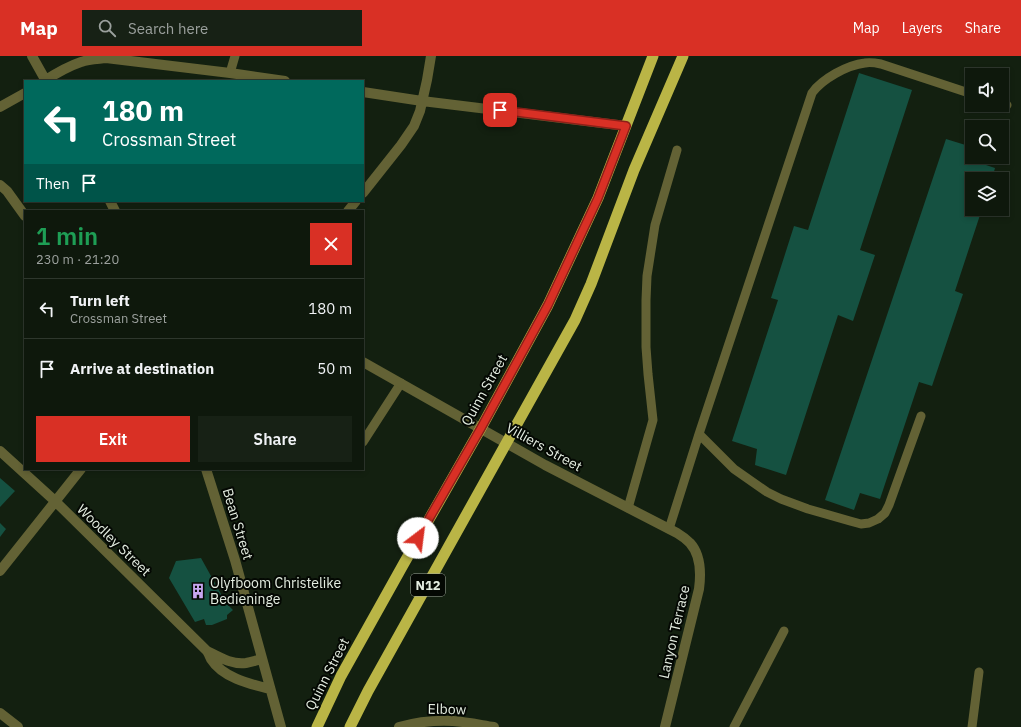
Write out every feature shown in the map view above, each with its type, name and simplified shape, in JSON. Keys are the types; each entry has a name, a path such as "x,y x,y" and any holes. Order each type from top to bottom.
{"highway":[{"name":"Quinn Street","path":"317,727 351,658 481,428 548,305 598,198 653,56"},
{"name":"N12","path":"350,727 368,691 575,320 591,284 634,170 684,56"}],"street":[{"path":"32,56 44,80"},
{"path":"364,191 401,145 414,126 427,80 430,56"},
{"path":"47,80 80,62 106,58 277,80"},
{"path":"364,92 422,101 626,126"},
{"path":"0,107 24,94"},
{"path":"0,185 7,191 24,215"},
{"path":"349,210 355,202"},
{"name":"Villiers Street","path":"364,363 545,465 669,529 691,544"},
{"name":"Woodley Street","path":"0,451 55,501 207,651 219,668 238,680 270,689"},
{"path":"0,571 80,470"},
{"name":"Bean Street","path":"206,470 235,560 280,727"},
{"name":"Lanyon Terrace","path":"665,727 699,589 700,569 696,553 691,544"},
{"name":"Woodley Street","path":"207,651 231,662 247,663 262,659"},
{"path":"0,713 18,727"},
{"name":"Elbow","path":"399,727 412,724 454,721 494,727"}],"lane":[{"path":"230,73 235,56"},
{"path":"669,529 812,94 816,88 828,78 853,65 867,62 881,64 965,92"},
{"path":"628,508 653,420 646,346 647,276 655,225 677,150"},
{"path":"364,440 401,383"},
{"path":"699,434 734,468 767,492 808,509 861,524 869,523 878,519 885,513 921,416"},
{"path":"734,727 784,631"},
{"path":"972,727 979,672"}],"building":[{"path":"859,73 912,90 860,250 875,255 853,321 838,315 786,475 755,465 757,449 732,441 778,300 771,298 794,226 808,230"},
{"path":"946,139 965,145 965,164 983,164 995,168 994,172 965,172 965,216 980,216 955,291 963,294 932,386 919,382 880,499 860,493 854,510 825,500"},
{"path":"0,478 15,491 0,507"},
{"path":"0,523 6,529 0,537"},
{"name":"Olyfboom Christelike Bedieninge","path":"201,558 226,603 233,610 227,615 227,619 212,625 206,625 204,619 195,622 169,578 176,561"}],"place":[{"name":"Olyfboom Christelike Bedieninge","path":"198,591"}],"route":[{"path":"418,538 481,428 548,305 588,221 626,126 500,110"}]}
